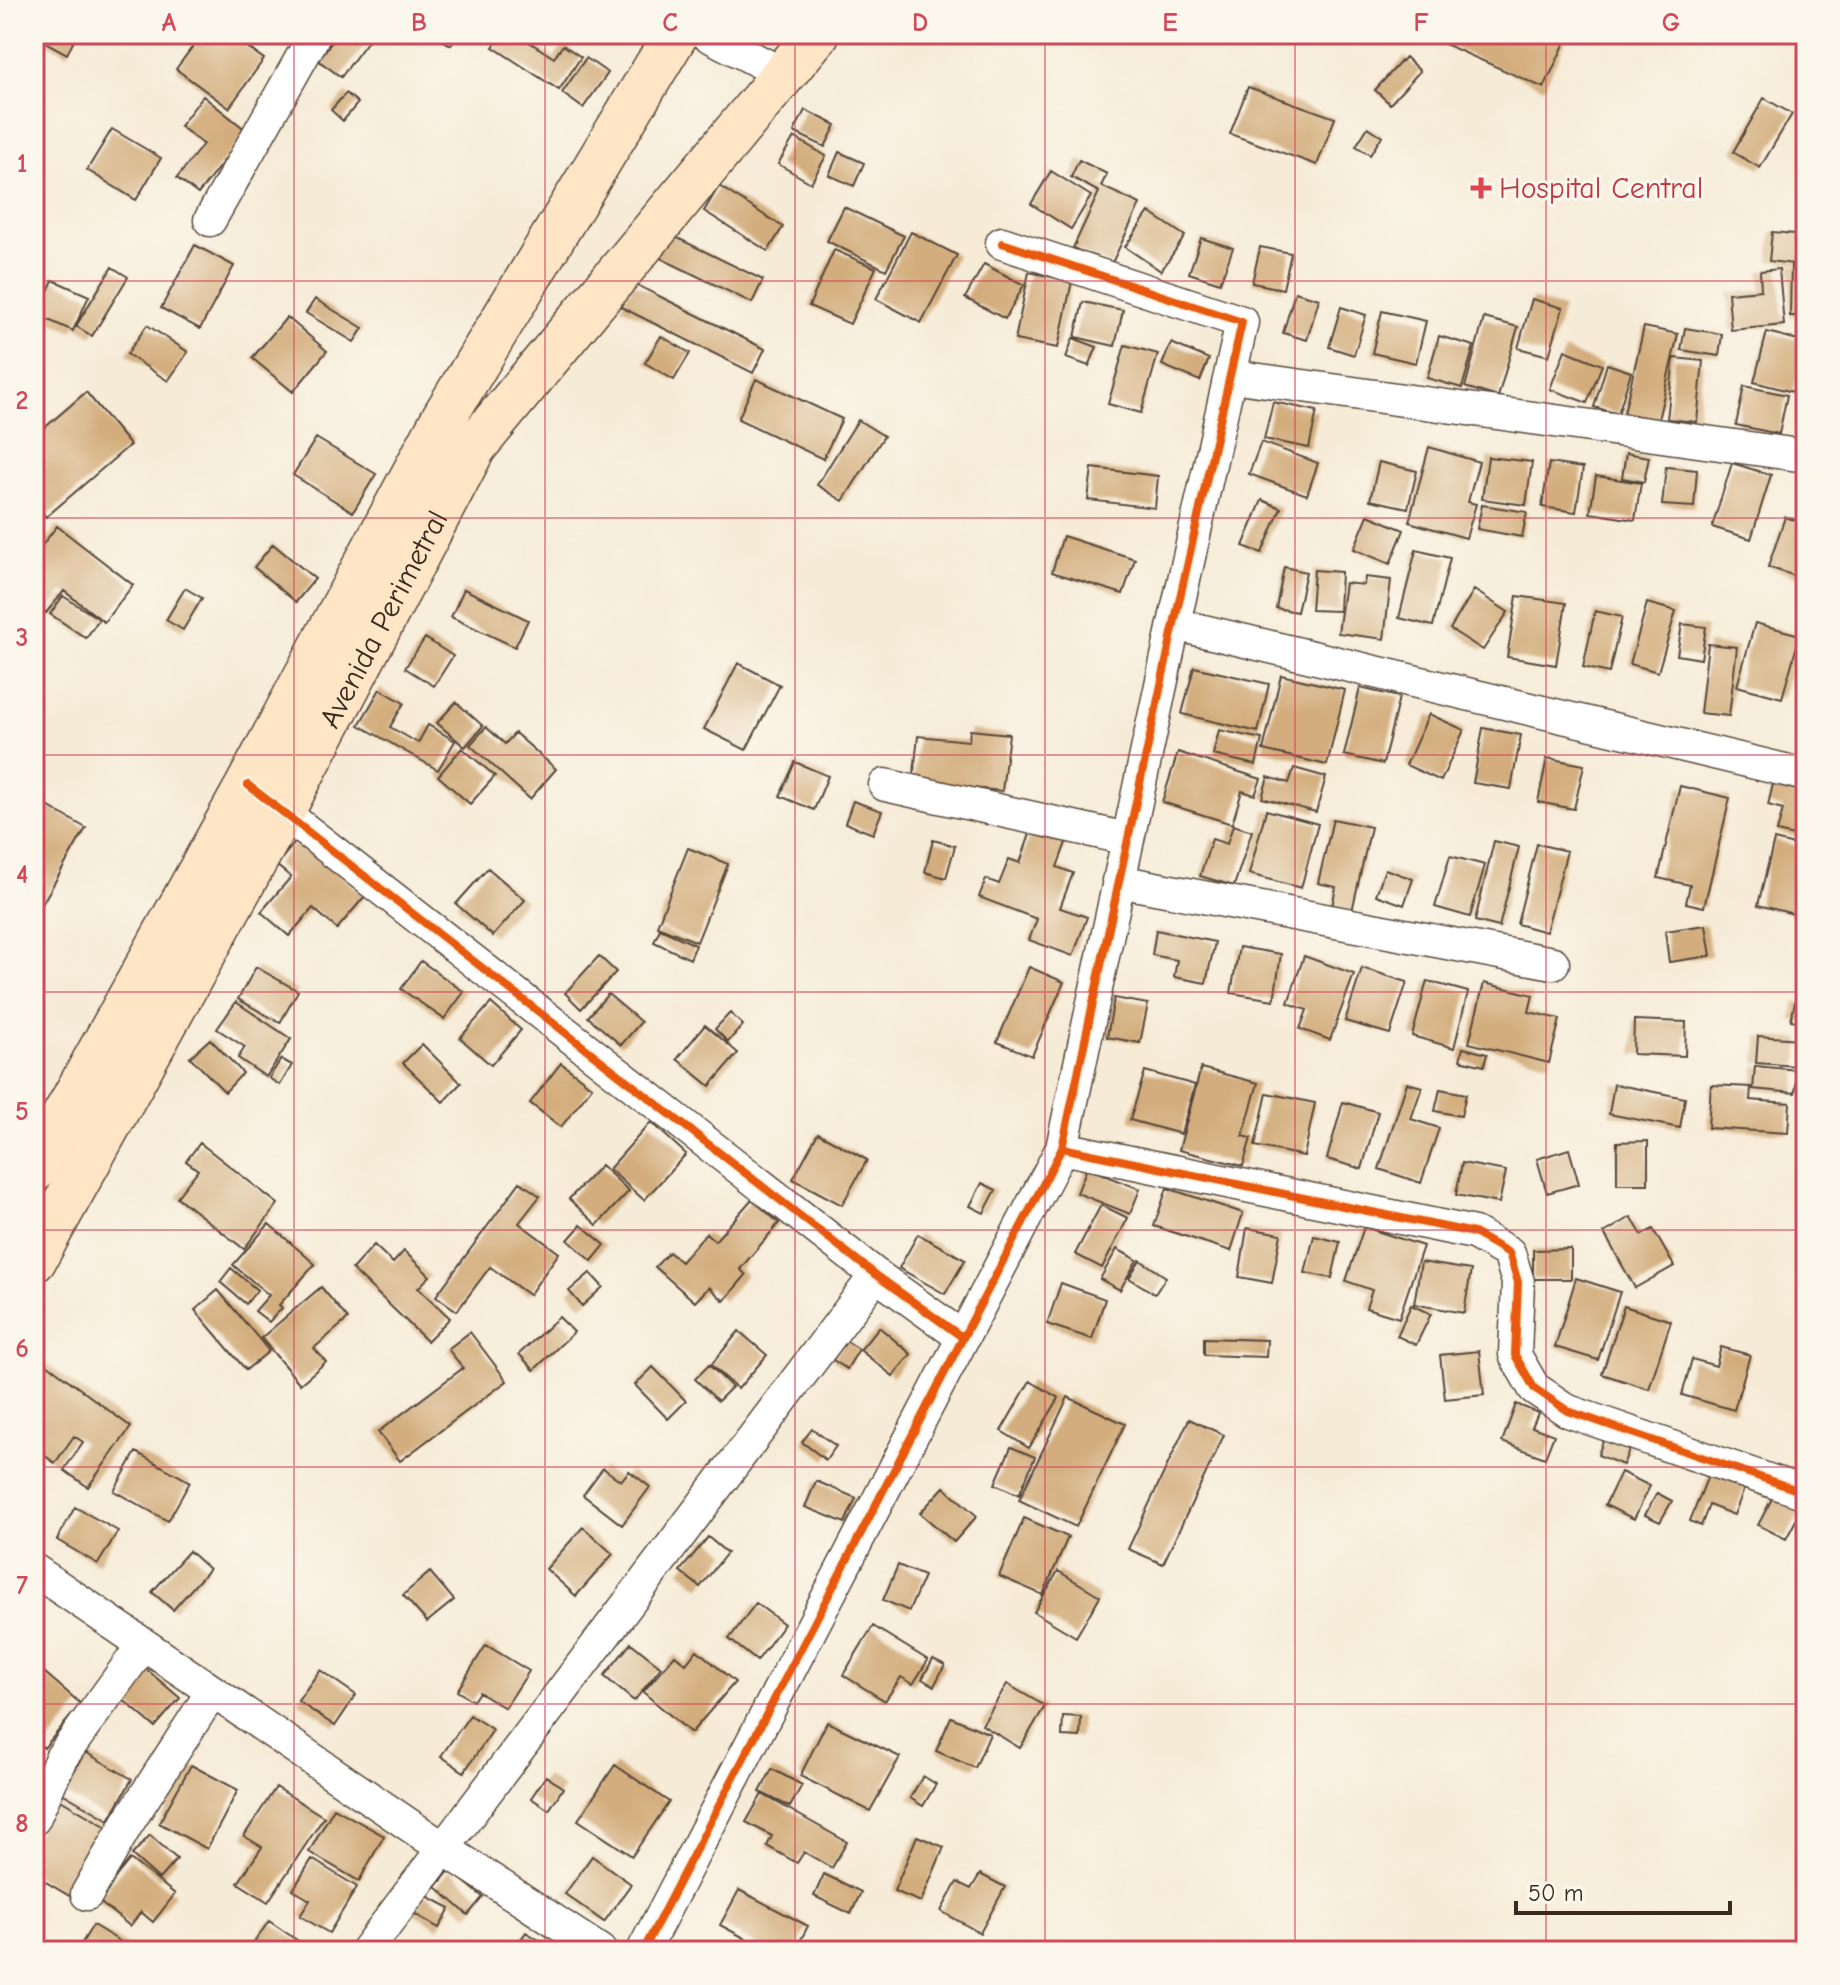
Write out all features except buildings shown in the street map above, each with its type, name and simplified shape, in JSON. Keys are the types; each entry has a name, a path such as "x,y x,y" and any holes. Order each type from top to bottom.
{"main road":[{"name":"Avenida Perimetral","path":"34,1170 248,785 443,419 676,34"},
{"name":"Avenida Perimetral","path":"34,1260 282,812 474,447 817,34"}],"street":[{"path":"210,220 315,34"},
{"path":"706,34 783,74"},
{"path":"643,1951 1062,1148 1174,624 1231,376 1242,322 1002,243"},
{"path":"1231,376 1806,456"},
{"path":"1174,624 1806,775"},
{"path":"248,785 876,1275 962,1337"},
{"path":"885,785 1128,839"},
{"path":"1118,881 1553,963"},
{"path":"1062,1148 1474,1233 1509,1253 1518,1282 1515,1355 1534,1388 1568,1411 1806,1493"},
{"path":"366,1951 876,1275"},
{"path":"34,1570 600,1951"},
{"path":"34,1819 61,1758 143,1645"},
{"path":"87,1894 127,1824 212,1692"}],"cycle path":[{"path":"643,1951 1062,1148 1242,322 1002,243"},
{"path":"248,785 876,1275 962,1337"},
{"path":"1062,1148 1474,1233 1509,1253 1518,1282 1515,1355 1534,1388 1568,1411 1806,1493"}],"place":[{"name":"Hospital Central","path":"1481,188"}]}
